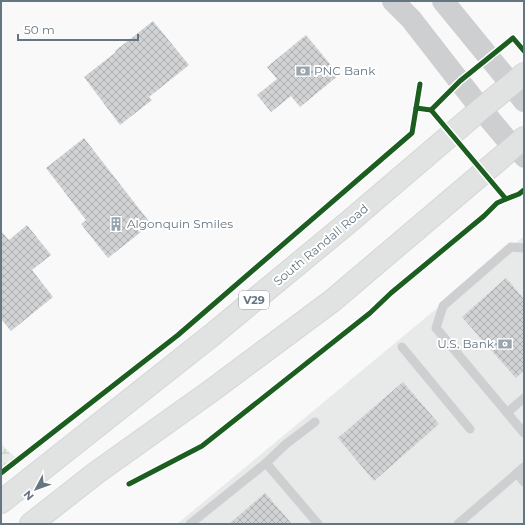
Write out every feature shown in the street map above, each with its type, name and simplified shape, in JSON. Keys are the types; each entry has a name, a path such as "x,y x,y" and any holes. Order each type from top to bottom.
{"main road":[{"name":"South Randall Road","path":"1,502 218,330 350,221 481,109 520,87"},
{"path":"32,524 96,473 211,391 332,301 520,148"}],"street":[{"path":"393,1 411,19 481,109 520,148"},
{"path":"443,1 520,87"}],"lane":[{"path":"524,248 511,247 443,306 436,328 524,433"},
{"path":"402,347 470,429"},
{"path":"507,413 524,398"},
{"path":"190,524 266,463 286,444 315,422"},
{"path":"266,463 318,524"},
{"path":"458,524 520,470 524,482"}],"shaded area":[{"path":"524,236 524,524 177,524"}],"green space":[{"path":"1,444 16,458 1,470"}],"building":[{"path":"153,21 189,65 149,97 152,100 120,125 84,77"},
{"name":"PNC Bank","path":"306,35 339,75 300,107 291,96 271,112 257,95 277,79 267,67"},
{"path":"84,138 151,224 108,258 81,224 86,220 46,168"},
{"path":"27,225 51,255 32,270 53,297 11,331 1,319 1,231 9,240"},
{"name":"U.S. Bank","path":"506,278 524,299 524,371 516,378 462,317"},
{"path":"403,382 439,424 374,481 338,438"},
{"path":"265,493 292,524 229,524"}],"cycle path":[{"path":"431,110 460,81 513,38 524,51"},
{"path":"1,473 178,335 412,133 420,84"},
{"path":"416,108 431,110 506,199 519,194 524,190"},
{"path":"129,484 202,446 370,313 391,293 484,216 497,203 506,199"}],"place":[{"name":"PNC Bank","path":"303,71"},
{"name":"Algonquin Smiles","path":"116,224"},
{"name":"U.S. Bank","path":"505,344"}]}
